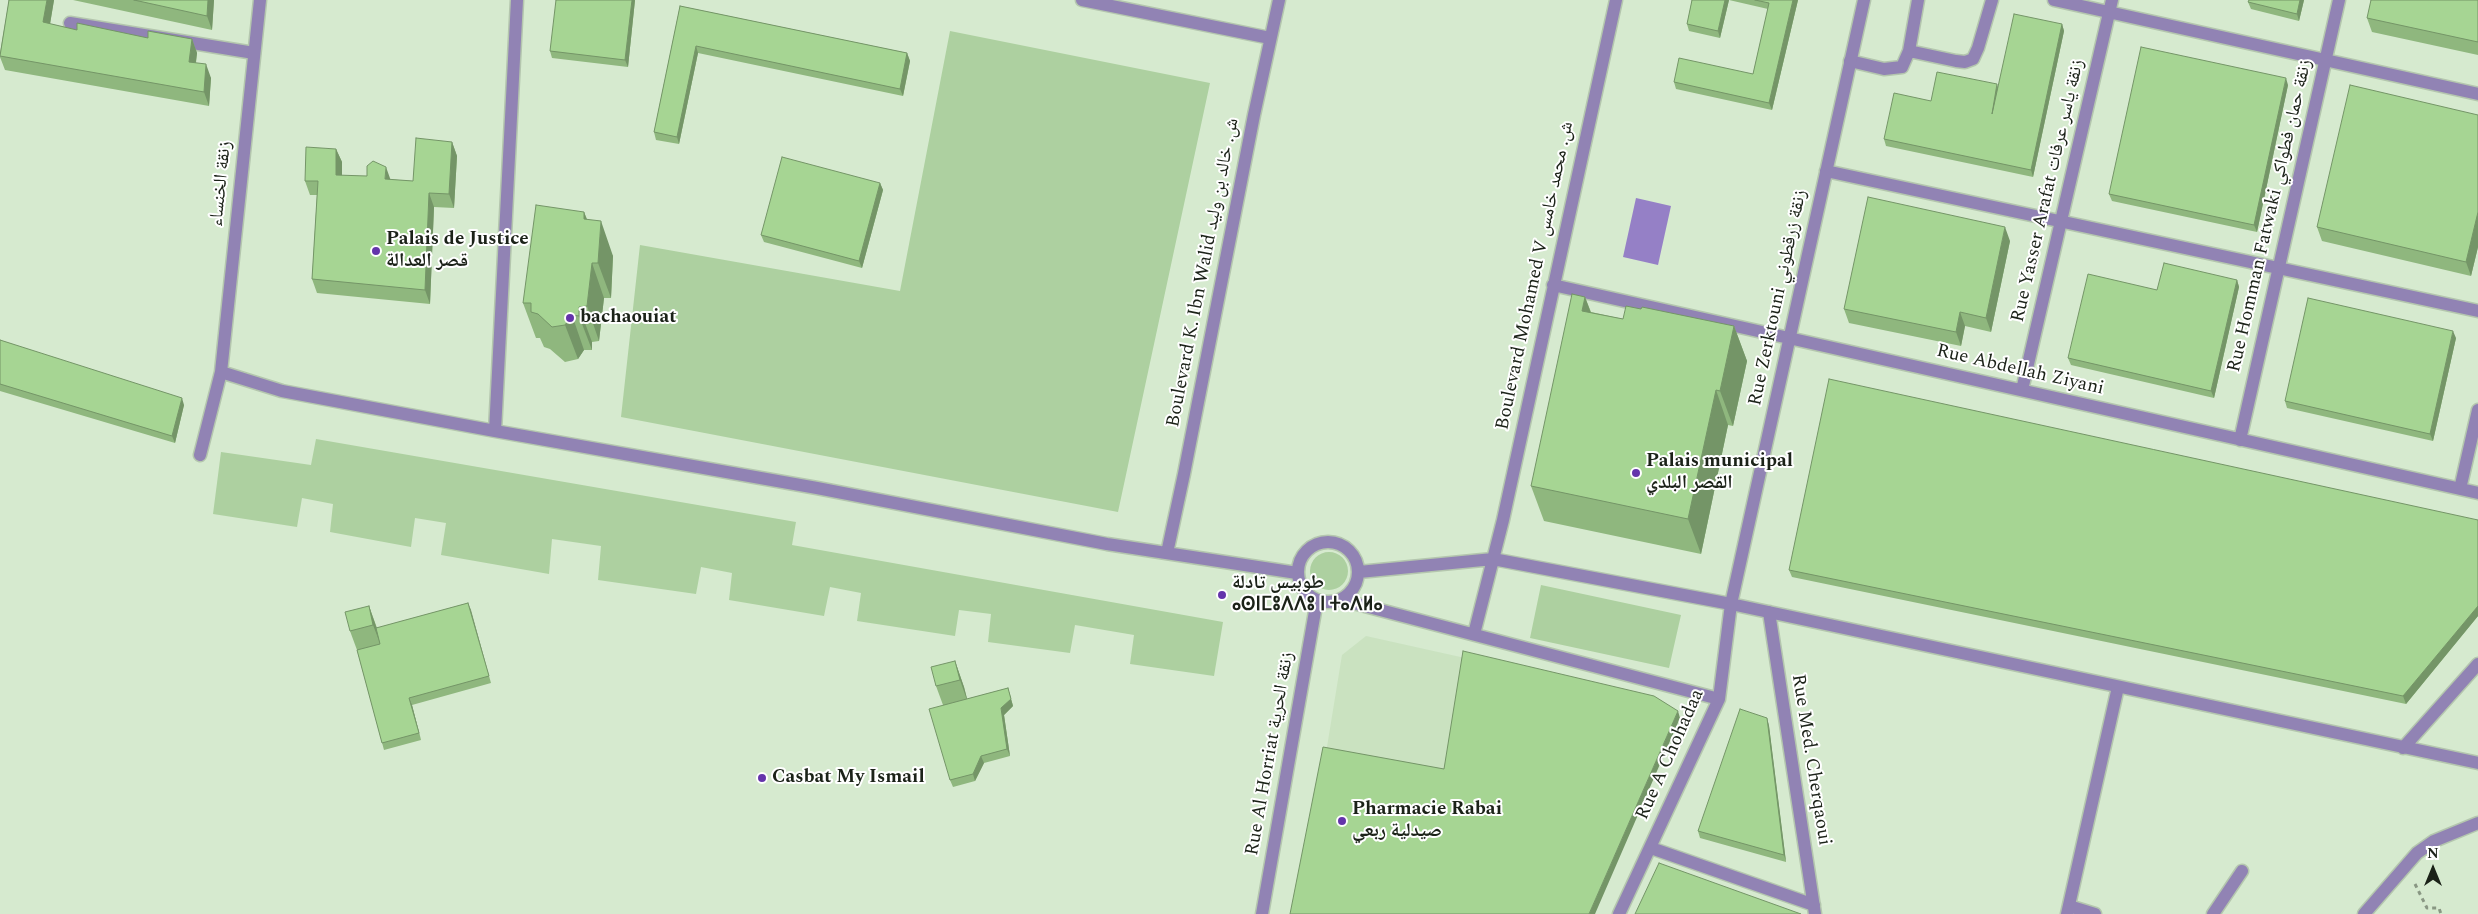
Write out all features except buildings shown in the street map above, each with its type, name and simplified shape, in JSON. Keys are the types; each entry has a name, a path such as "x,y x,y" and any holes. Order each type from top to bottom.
{"street":[{"name":"زنقة الخنساء","path":"200,456 221,372 260,0"},
{"path":"495,431 517,0"},
{"path":"1082,0 1270,38"},
{"name":"Boulevard K. Ibn Walid ش. خالد بن وليد","path":"1166,553 1184,474 1279,0"},
{"name":"Boulevard Mohamed V ش. محمد خامس","path":"1474,634 1493,559 1616,0"},
{"name":"Rue Zerktouni زنقة زرقطوني","path":"1731,604 1864,0"},
{"path":"1850,61 1892,70 1902,67 1909,51 1918,0"},
{"path":"1909,51 1956,61 1965,62 1973,59 1992,0"},
{"path":"2054,0 2111,6 2326,60 2478,94"},
{"name":"Rue Homman Fatwaki زنقة حمان فطواكي","path":"2240,440 2339,0"},
{"name":"Rue Yasser Arafat زنقة ياسر عرفات","path":"2022,390 2111,6"},
{"path":"70,23 254,53"},
{"path":"1826,171 2478,310"},
{"name":"Rue Abdellah Ziyani","path":"1553,284 2478,493"},
{"path":"221,372 282,391 495,431 1166,553 1297,573"},
{"path":"2460,489 2478,410"},
{"path":"1342,600 1351,593 1357,583 1358,562 1353,554 1338,542 1319,542 1304,554 1297,573 1302,589 1317,600 1329,602 1342,600 1719,699"},
{"path":"1359,572 1493,559 1731,604 2478,763"},
{"name":"Rue Al Horriat زنقة الحرية","path":"1262,914 1317,600"},
{"name":"Rue A Chohadaa","path":"1619,914 1719,699 1731,604"},
{"name":"Rue Med. Cherqaoui","path":"1769,612 1815,910"},
{"path":"2403,748 2478,664"},
{"path":"2095,914 2068,910 2118,687"},
{"path":"2364,914 2417,854 2434,841 2478,823"},
{"path":"1651,848 1815,910"},
{"path":"2213,914 2242,870"}],"path":[{"path":"2405,866 2426,908 2439,908 2441,914"}],"shaded area":[{"path":"950,31 1210,83 1118,512 621,417 640,245 900,291"},
{"path":"1636,198 1671,206 1658,265 1623,257"},
{"path":"316,439 796,522 792,545 1223,622 1214,676 1130,664 1134,635 1075,625 1070,653 988,642 991,614 959,610 955,636 857,621 861,593 830,587 824,616 729,600 732,573 701,567 696,594 598,580 601,546 552,539 549,574 441,555 446,523 415,518 411,547 330,532 333,504 302,498 297,527 213,514 221,452 311,465"},
{"path":"1329,552 1343,557 1348,571 1343,585 1329,590 1315,585 1310,571 1315,557"},
{"path":"1541,585 1681,615 1669,668 1530,638"},
{"path":"1366,636 1465,658 1446,775 1326,753 1342,655"}],"place":[{"name":"Palais de Justice قصر العدالة","path":"376,251"},
{"name":"bachaouiat","path":"570,318"},
{"name":"Palais municipal القصر البلدي","path":"1636,473"},
{"name":"طوبيس تادلة ⴰⵙⵏⵎⵓⴷⴷⵓ ⵏ ⵜⴰⴷⵍⴰ","path":"1222,595"},
{"name":"Casbat My Ismail","path":"762,778"},
{"name":"Pharmacie Rabai صيدلية ربعي","path":"1342,821"}]}
